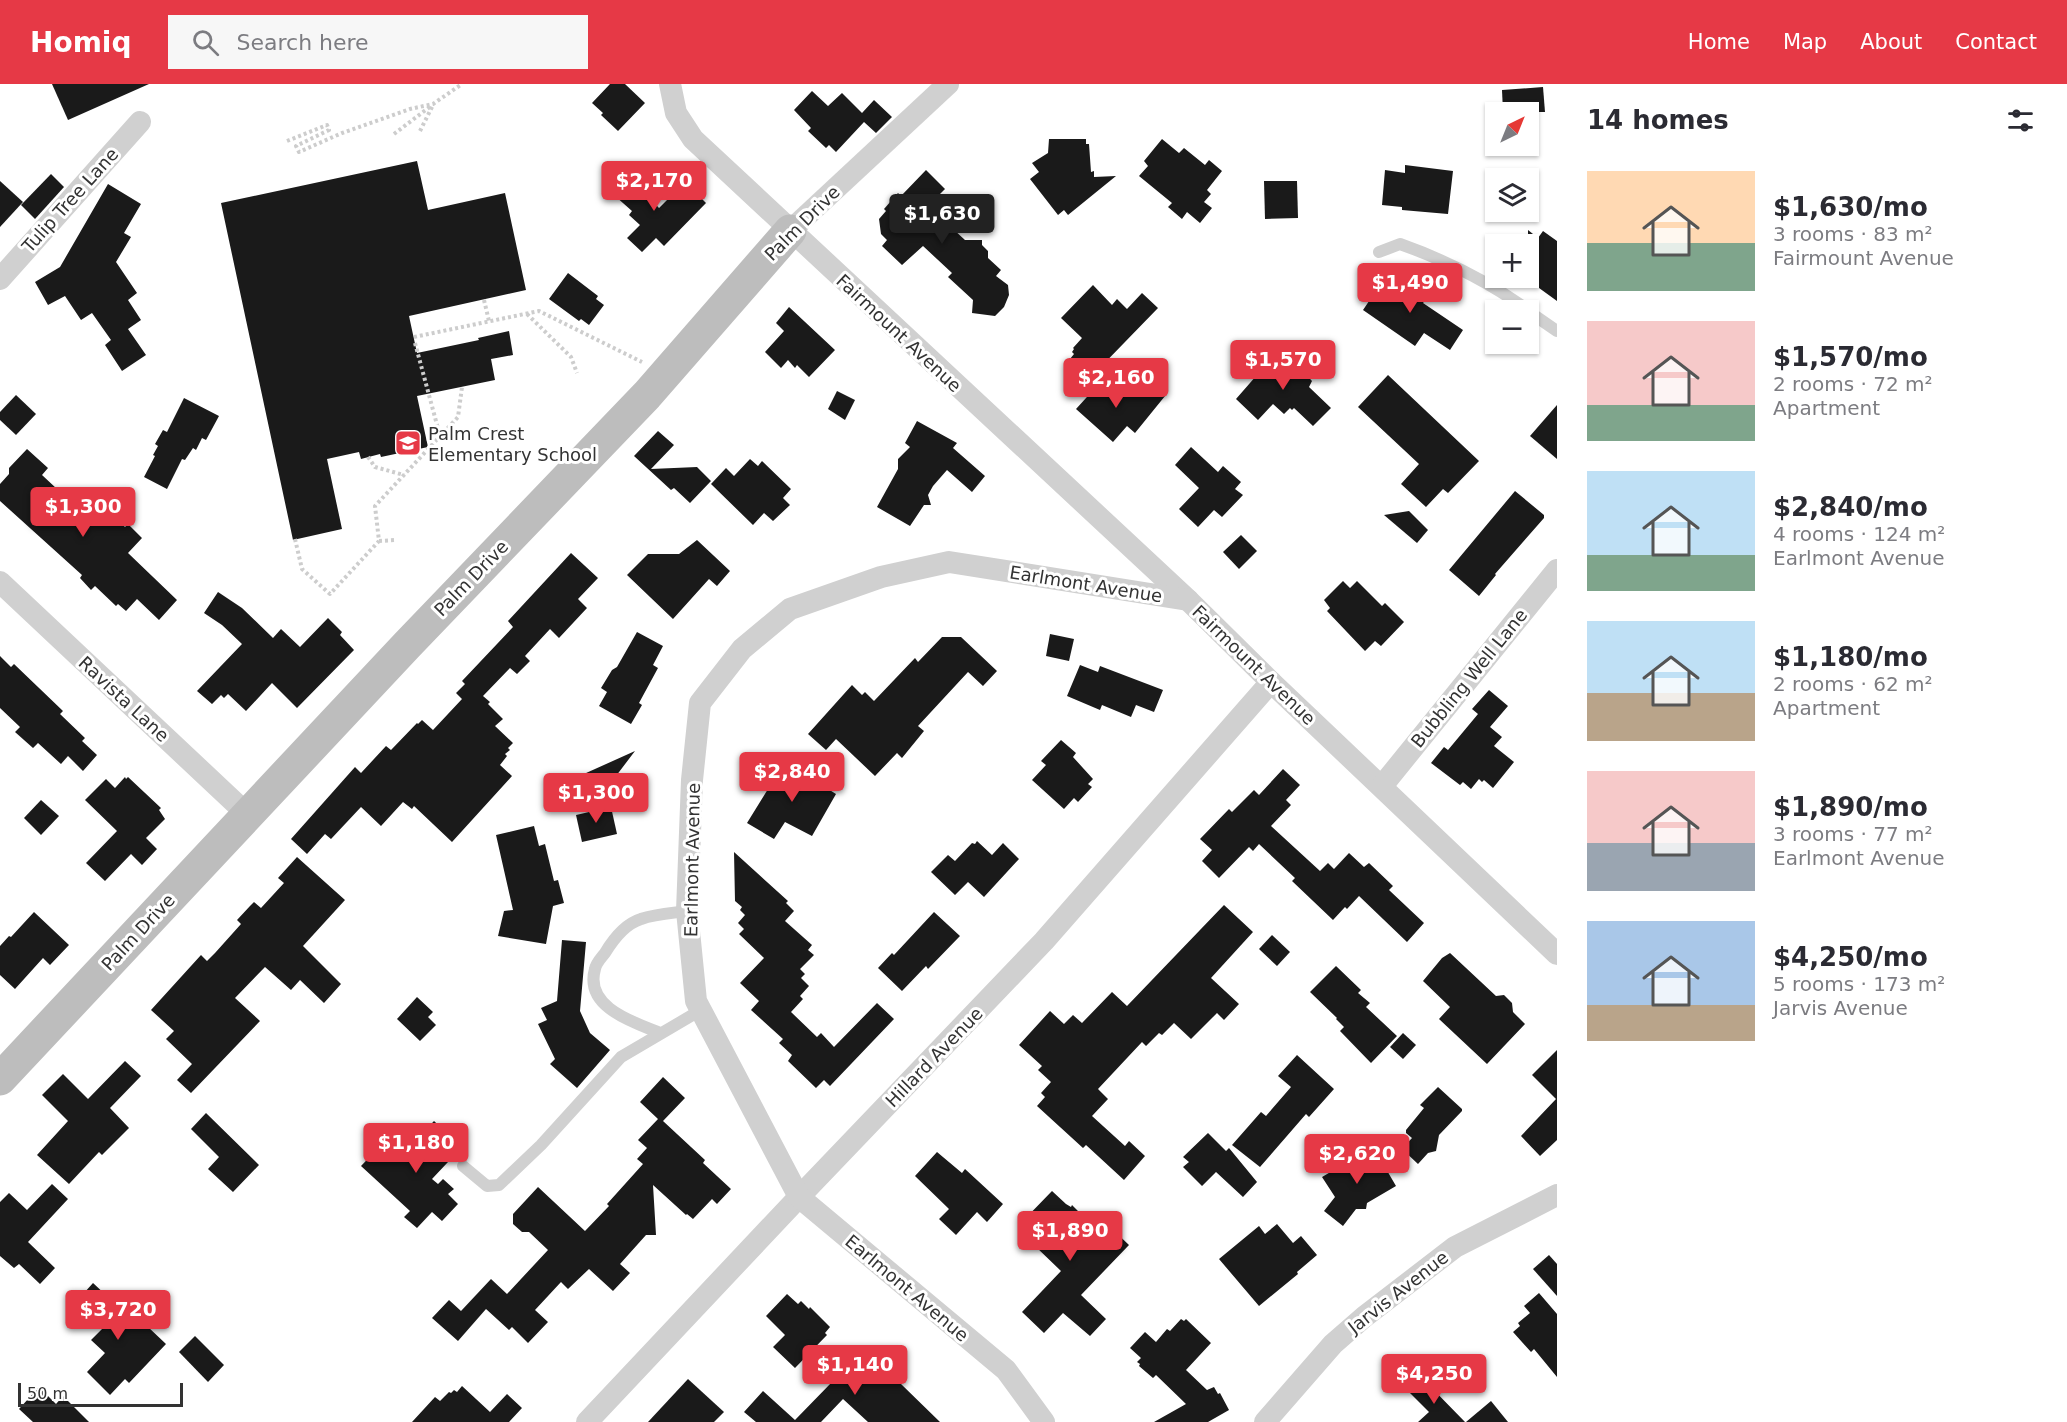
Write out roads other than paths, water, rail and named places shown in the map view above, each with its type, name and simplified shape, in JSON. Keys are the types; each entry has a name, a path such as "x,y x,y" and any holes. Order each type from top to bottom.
{"street":[{"name":"Fairmount Avenue","path":"670,84 676,112 693,139 1188,600 1557,954"},
{"name":"Palm Drive","path":"0,1079 407,645 646,395 790,231 948,84"},
{"name":"Tulip Tree Lane","path":"0,279 140,122"},
{"name":"Earlmont Avenue","path":"1044,1422 1006,1370 799,1197 696,1001 687,911 692,780 700,703 742,650 790,609 881,577 949,562 1188,600"},
{"name":"Bubbling Well Lane","path":"1382,786 1557,570"},
{"name":"Ravista Lane","path":"0,582 248,815"},
{"name":"Hillard Avenue","path":"587,1422 1044,941 1271,682"},
{"name":"Jarvis Avenue","path":"1270,1420 1333,1344 1364,1317 1455,1247 1557,1195"}],"lane":[{"path":"1379,252 1400,244 1423,252 1500,290 1513,300"},
{"path":"1539,319 1557,331"},
{"path":"660,1033 628,1021 606,1007 593,988 595,968 625,927 642,918 687,911"},
{"path":"463,1166 487,1186 499,1185 548,1137 621,1057 701,1010"}],"place":[{"name":"Palm Crest Elementary School","path":"408,443"}]}
